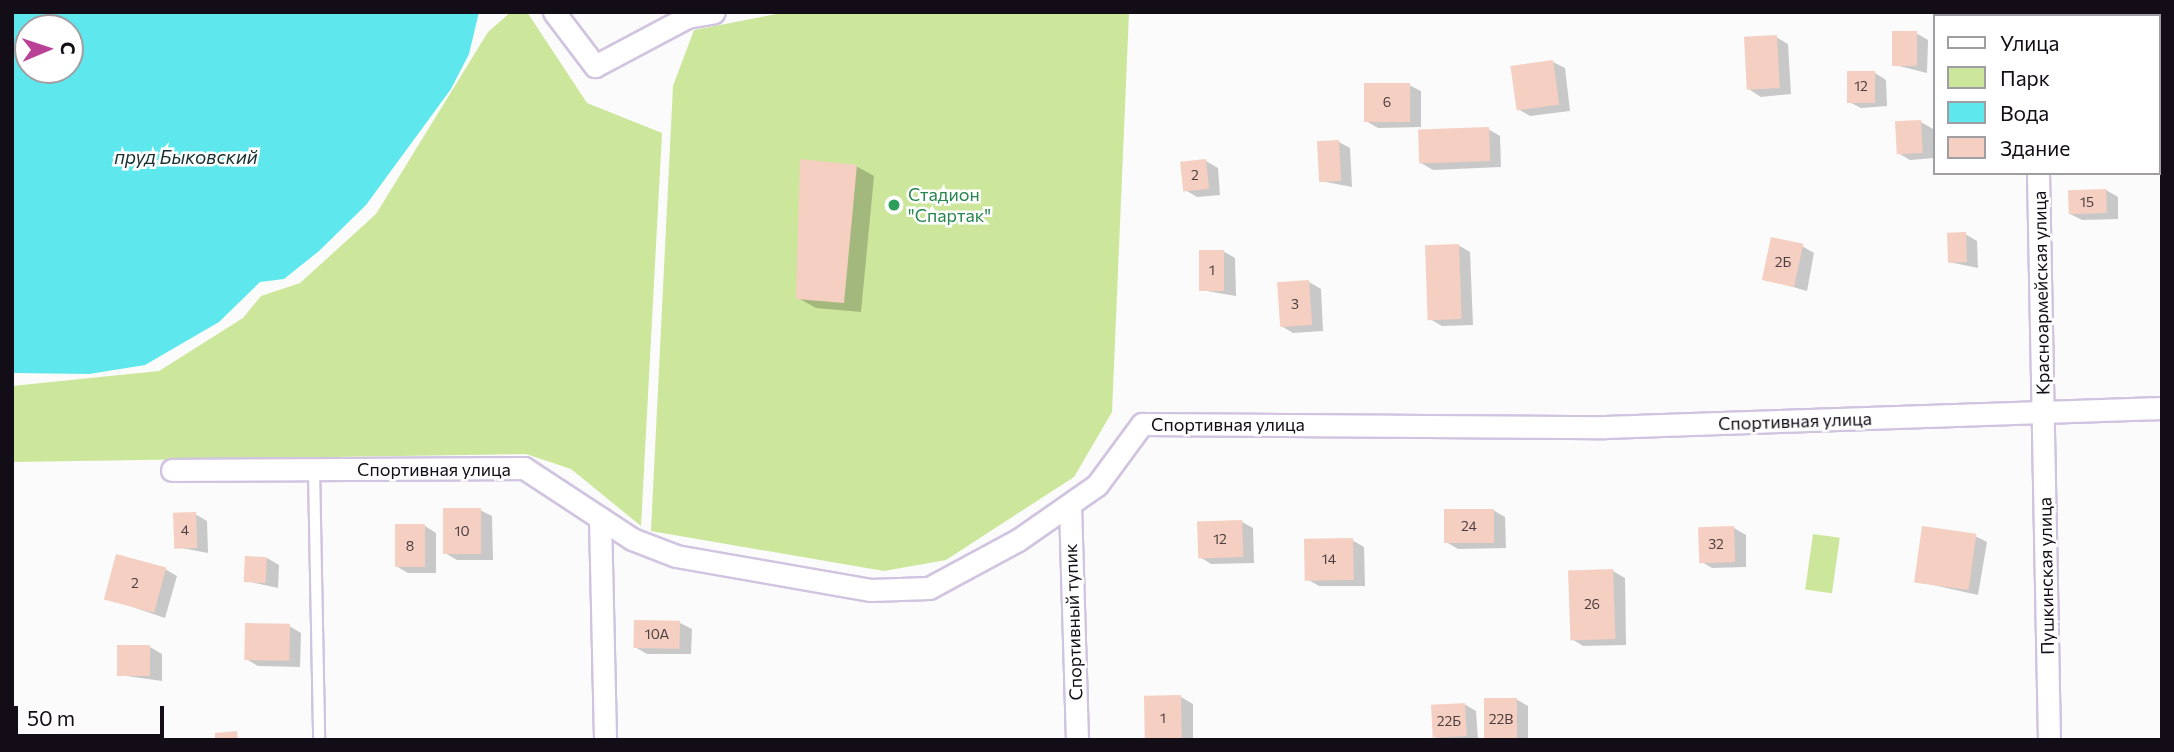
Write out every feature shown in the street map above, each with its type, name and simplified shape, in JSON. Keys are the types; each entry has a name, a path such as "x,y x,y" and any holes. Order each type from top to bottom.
{"street":[{"path":"554,12 595,66 687,17 714,12"},
{"name":"Красноармейская улица","path":"2039,175 2043,413"},
{"name":"Спортивная улица","path":"172,470 524,468 600,518 676,556 872,590 929,588 1070,505 1097,485 1142,424 1604,427 2162,408"},
{"name":"Пушкинская улица","path":"2043,413 2049,740"},
{"name":"Спортивный тупик","path":"1070,505 1077,740"},
{"path":"600,518 605,740"}],"lane":[{"path":"314,470 319,740"}],"green space":[{"path":"511,12 527,12 587,103 662,133 641,526 571,469 526,454 12,462 12,386 159,371 243,318 261,296 300,283 376,214 488,32"},
{"name":"Стадион \"Спартак\"","path":"787,12 1129,12 1112,412 1074,477 946,560 884,571 651,531 673,86 694,30"},
{"path":"1813,534 1840,538 1832,593 1805,589"}],"water":[{"name":"пруд Быковский","path":"12,12 479,12 469,54 451,89 366,205 319,251 284,279 260,282 219,322 145,365 89,374 12,373"}],"building":[{"path":"1892,31 1917,31 1917,66 1892,66"},
{"path":"1777,35 1780,88 1747,90 1744,37"},
{"path":"1553,60 1559,105 1517,111 1510,66"},
{"path":"1847,71 1875,71 1875,103 1847,103"},
{"path":"1364,83 1410,83 1410,122 1364,122"},
{"path":"1921,120 1923,153 1897,154 1895,121"},
{"path":"1489,127 1490,161 1419,163 1418,129"},
{"path":"1339,140 1341,181 1319,182 1317,141"},
{"path":"800,159 857,165 844,303 796,299"},
{"path":"1206,159 1209,189 1183,192 1180,162"},
{"path":"2106,189 2107,213 2069,214 2068,190"},
{"path":"1966,232 1967,262 1948,263 1947,233"},
{"path":"1771,237 1803,244 1794,287 1762,280"},
{"path":"1459,244 1462,319 1428,320 1425,245"},
{"path":"1199,250 1224,250 1224,291 1199,291"},
{"path":"1309,280 1312,325 1280,327 1277,282"},
{"path":"443,508 481,508 481,554 443,554"},
{"path":"1444,509 1494,509 1494,543 1444,543"},
{"path":"196,512 197,548 174,549 173,513"},
{"path":"1242,520 1243,557 1198,559 1197,522"},
{"path":"395,524 425,524 425,567 395,567"},
{"path":"1734,526 1735,562 1699,563 1698,527"},
{"path":"1922,526 1976,534 1969,590 1914,582"},
{"path":"1353,538 1354,580 1305,581 1304,539"},
{"path":"116,554 166,567 154,613 104,599"},
{"path":"245,556 267,557 266,583 244,582"},
{"path":"1613,569 1615,639 1570,641 1568,571"},
{"path":"634,620 680,621 680,649 634,648"},
{"path":"245,623 290,624 289,661 244,660"},
{"path":"117,645 150,645 150,676 117,676"},
{"path":"1181,695 1182,739 1145,740 1144,696"},
{"path":"1484,698 1517,698 1517,740 1484,740"},
{"path":"1465,703 1467,736 1433,738 1431,705"},
{"path":"237,731 238,740 215,740 215,733"}],"place":[{"name":"Стадион \"Спартак\"","path":"894,205"}]}
